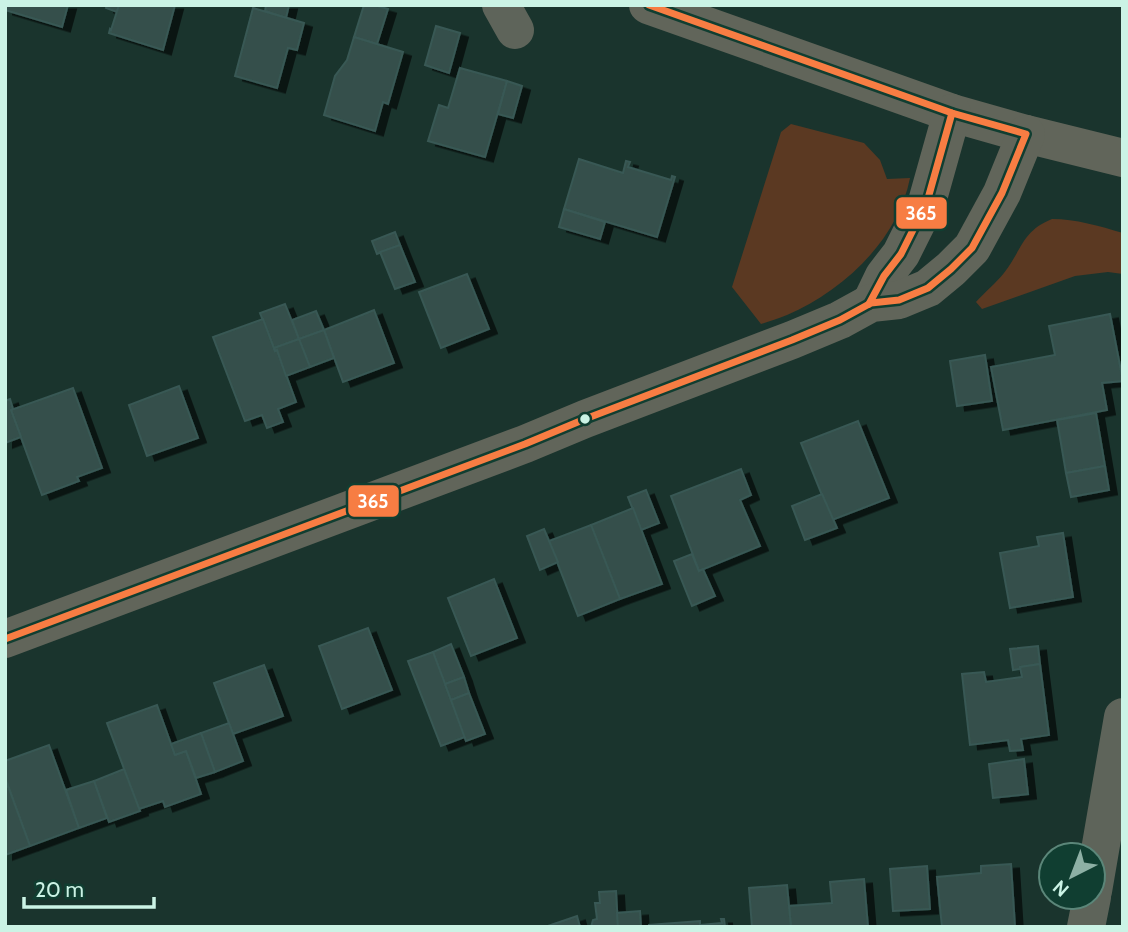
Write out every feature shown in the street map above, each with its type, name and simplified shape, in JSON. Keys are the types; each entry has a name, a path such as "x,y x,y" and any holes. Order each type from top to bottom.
{"street":[{"path":"648,5 953,113 1123,158"},
{"path":"871,303 884,276 901,254 927,202 953,113"},
{"path":"5,639 525,444 792,340 840,320 871,303 899,300 928,288 972,248 1002,193 1026,134"},
{"path":"1102,841 1123,717"}],"shaded area":[{"path":"791,124 864,143 880,160 887,179 910,178 904,201 894,222 865,261 808,305 761,324 732,287 781,132"},
{"path":"1052,219 1096,225 1123,233 1123,274 1108,272 1075,276 982,309 976,302 1004,273 1028,235"}],"building":[{"path":"5,5 68,5 62,27 5,10"},
{"path":"107,5 119,5 117,12 106,8"},
{"path":"119,5 175,5 163,50 109,33"},
{"path":"266,5 289,5 286,18 265,11"},
{"path":"364,5 388,9 377,44 354,37"},
{"path":"253,8 304,23 297,50 288,48 277,88 235,76"},
{"path":"436,26 460,33 449,73 425,65"},
{"path":"354,37 403,52 388,104 383,102 375,131 324,115 335,76 347,60"},
{"path":"460,68 507,81 485,157 428,141 439,105 448,108"},
{"path":"507,81 522,86 513,118 498,114"},
{"path":"579,159 623,173 626,161 630,162 628,167 671,180 672,176 675,177 657,237 564,209"},
{"path":"564,209 605,222 600,239 559,227"},
{"path":"395,232 400,245 377,254 372,241"},
{"path":"400,245 415,282 395,289 380,252"},
{"path":"467,274 489,329 441,348 419,292"},
{"path":"285,304 299,339 274,348 260,313"},
{"path":"374,310 394,363 343,382 324,330"},
{"path":"316,311 324,330 299,339 292,320"},
{"path":"1110,314 1123,381 1102,383 1107,410 1003,430 991,367 1055,355 1049,326"},
{"path":"263,319 296,402 278,409 283,422 267,428 262,415 245,421 213,337"},
{"path":"324,330 334,358 310,367 299,339"},
{"path":"299,339 310,367 286,376 274,348"},
{"path":"985,355 992,401 957,406 950,361"},
{"path":"179,386 198,438 147,456 129,405"},
{"path":"73,388 102,468 77,477 79,481 42,495 11,410"},
{"path":"10,399 21,437 5,443 5,401"},
{"path":"1096,413 1105,466 1066,473 1057,420"},
{"path":"858,421 889,498 832,520 801,443"},
{"path":"1105,466 1109,490 1071,497 1066,473"},
{"path":"741,469 751,495 740,500 760,546 699,571 671,496"},
{"path":"646,490 659,523 641,530 628,497"},
{"path":"822,494 837,528 805,540 792,506"},
{"path":"633,508 662,584 620,599 591,525"},
{"path":"591,525 620,599 578,616 549,541"},
{"path":"544,529 558,562 540,570 527,536"},
{"path":"1063,533 1073,597 1010,608 1000,553 1039,546 1037,537"},
{"path":"692,554 699,571 703,569 715,596 692,606 674,561"},
{"path":"494,579 517,638 471,656 448,598"},
{"path":"368,628 392,690 342,709 319,646"},
{"path":"451,644 464,677 445,684 433,652"},
{"path":"1038,646 1040,664 1013,670 1010,649"},
{"path":"433,652 465,737 441,746 408,661"},
{"path":"1040,664 1049,735 1021,739 1023,750 1010,751 1008,740 970,745 962,674 984,672 986,682 1022,677 1020,667"},
{"path":"264,665 283,716 233,734 214,683"},
{"path":"464,677 469,693 451,700 445,684"},
{"path":"469,693 485,734 466,741 451,700"},
{"path":"157,705 175,755 186,751 201,794 165,807 163,801 139,809 107,723"},
{"path":"229,723 243,761 215,772 201,733"},
{"path":"201,733 215,772 196,778 186,751 175,755 171,744"},
{"path":"49,745 79,828 30,846 5,777 5,761"},
{"path":"1024,759 1028,794 993,798 989,764"},
{"path":"124,769 140,811 109,822 94,781"},
{"path":"94,781 107,818 79,828 66,790"},
{"path":"8,786 30,846 5,855 5,787"},
{"path":"1011,864 1015,927 942,927 937,877 981,873 981,866"},
{"path":"927,866 930,909 893,911 890,869"},
{"path":"864,879 868,927 791,927 789,906 832,903 830,882"},
{"path":"787,885 791,927 752,927 749,888"},
{"path":"616,891 618,927 591,927 593,920 597,919 595,903 600,903 599,892"},
{"path":"640,911 641,927 618,927 617,913"},
{"path":"577,916 580,927 545,927"},
{"path":"721,919 724,919 725,927 649,927 700,921 700,925 722,923"}],"transit line":[{"name":"365","path":"5,639 525,444 792,340 840,320 871,303 899,300 928,288 972,248 1002,193 1026,134 952,113 649,5"},
{"name":"365","path":"869,304 884,276 901,254 927,202 952,113"}]}
